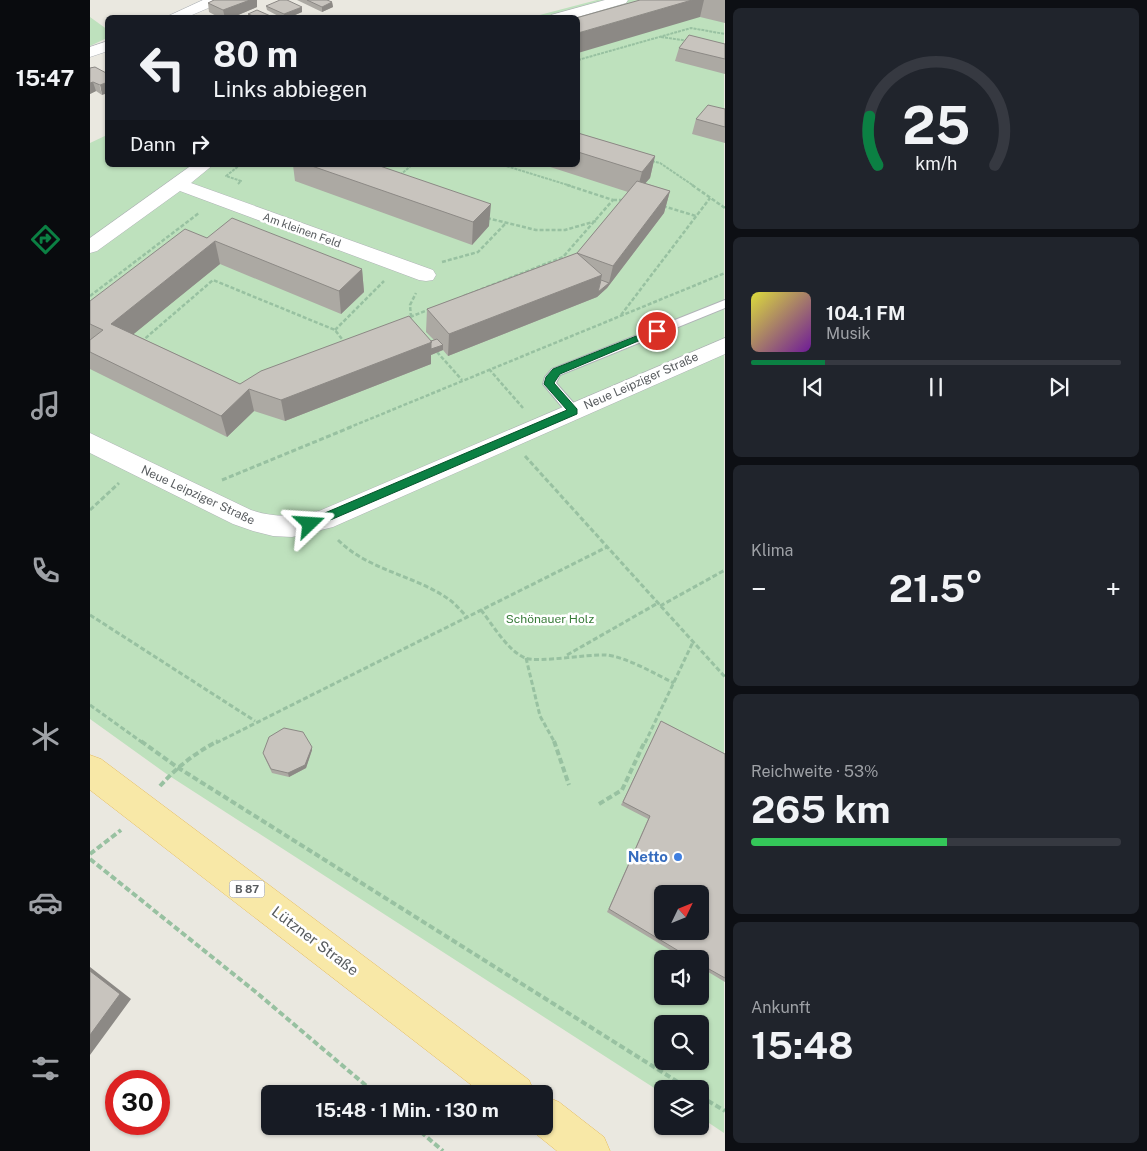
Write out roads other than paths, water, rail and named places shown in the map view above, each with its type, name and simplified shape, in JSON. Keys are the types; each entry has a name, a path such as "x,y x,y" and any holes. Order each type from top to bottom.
{"main road":[{"name":"Lützner Straße","path":"90,770 503,1085"},
{"path":"553,1122 590,1151"}],"street":[{"path":"178,15 215,0"},
{"path":"567,15 621,0"},
{"path":"90,52 105,46"},
{"path":"90,248 201,167"},
{"name":"Am kleinen Feld","path":"177,184 426,275"},
{"name":"Neue Leipziger Straße","path":"90,442 191,493 266,526 289,528 324,520 724,345"}],"lane":[{"path":"573,411 549,384 551,377 556,372 724,304"}],"place":[{"name":"Netto","path":"678,857"}],"park label":[{"name":"Schönauer Holz","path":"550,619"}]}
